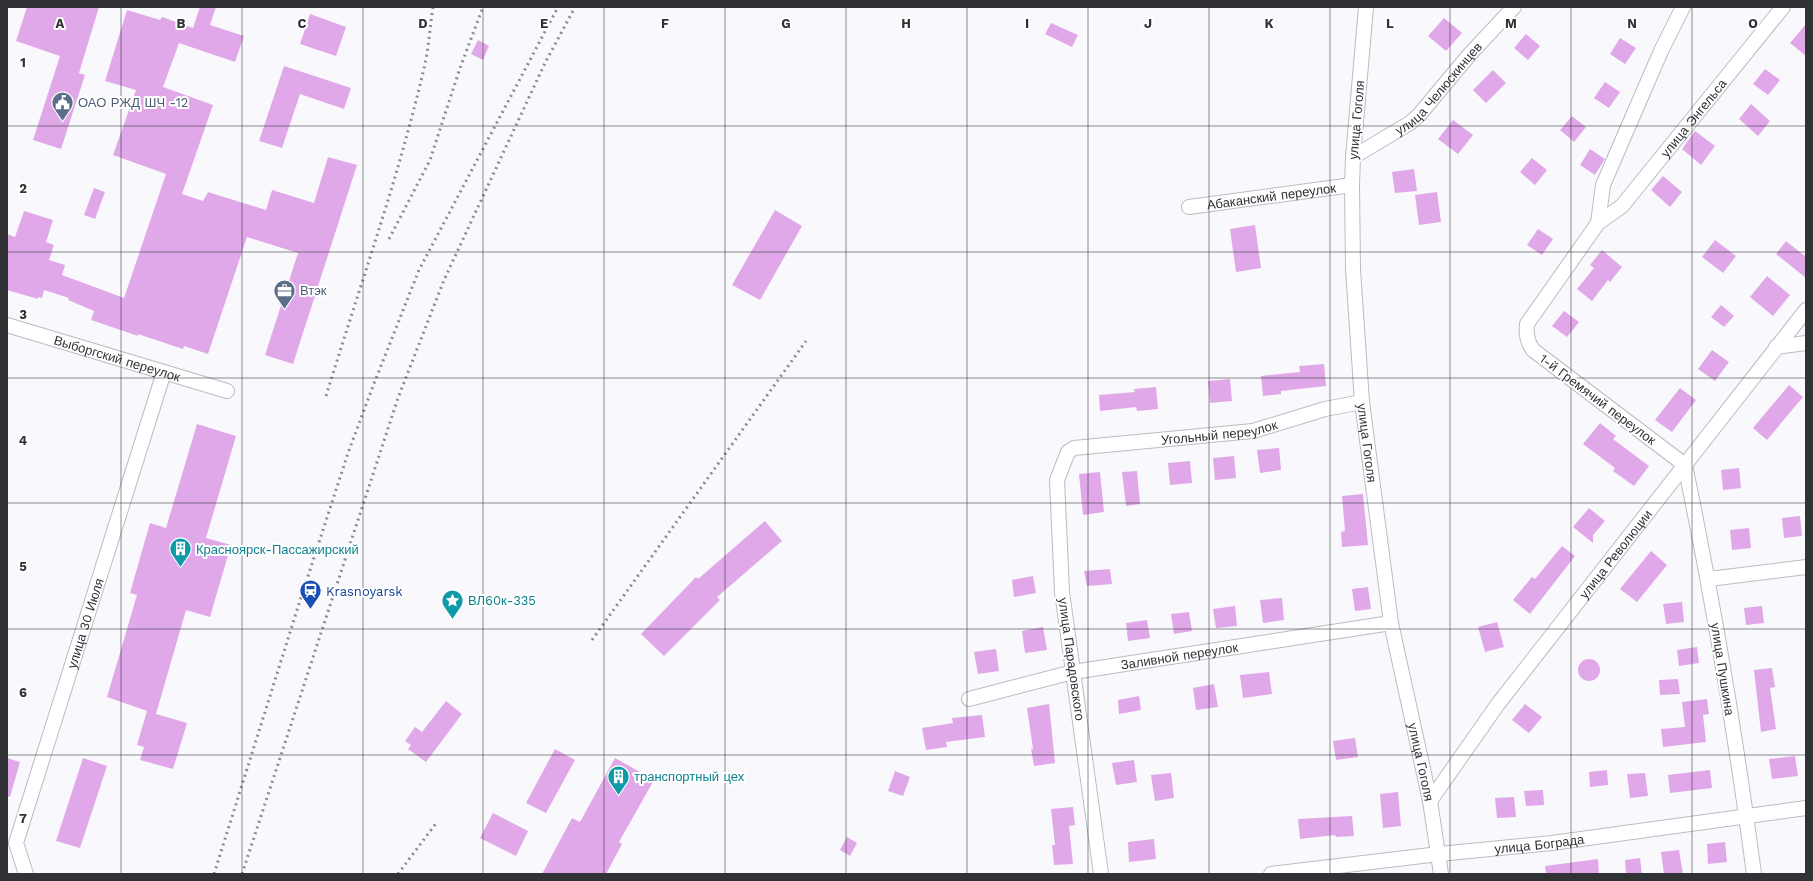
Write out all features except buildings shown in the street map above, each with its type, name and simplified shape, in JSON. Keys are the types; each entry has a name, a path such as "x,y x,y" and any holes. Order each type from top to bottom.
{"street":[{"name":"улица Гоголя","path":"1366,7 1352,185 1353,269 1362,402 1391,623 1430,801 1441,874"},
{"name":"улица Челюскинцев","path":"1353,157 1410,123 1419,115 1470,54 1514,7"},
{"name":"улица Энгельса","path":"1598,223 1603,185 1661,51 1683,7"},
{"name":"улица Энгельса","path":"1527,324 1598,223 1622,206 1783,7"},
{"name":"Абаканский переулок","path":"1189,206 1352,185"},
{"name":"улица Революции","path":"1430,801 1498,704 1806,310"},
{"name":"1-й Гремячий переулок","path":"1527,324 1526,332 1528,342 1533,350 1685,465"},
{"name":"Выборгский переулок","path":"7,325 228,391"},
{"path":"1776,347 1806,343"},
{"name":"улица 30 Июля","path":"26,874 16,843 164,372"},
{"name":"Угольный переулок","path":"1074,448 1253,431 1325,409 1362,402"},
{"name":"улица Парадовского","path":"1074,448 1068,452 1057,480 1062,592 1101,874"},
{"name":"улица Пушкина","path":"1685,465 1709,579 1754,874"},
{"path":"1709,579 1806,567"},
{"name":"Заливной переулок","path":"969,699 1073,672 1391,623"},
{"name":"улица Бограда","path":"1271,874 1439,854 1552,843 1746,815 1806,808"}],"railway":[{"path":"326,396 391,189 415,106 428,50 433,7"},
{"path":"389,239 430,160 460,68 483,7"},
{"path":"214,874 348,453 419,270 558,7"},
{"path":"242,874 398,398 444,280 545,63 575,7"},
{"path":"592,640 806,341"},
{"path":"398,874 437,822"}],"place":[{"name":"ОАО РЖД ШЧ -12","path":"63,122"},
{"name":"Втэк","path":"285,310"},
{"name":"Красноярск-Пассажирский","path":"181,568"},
{"name":"Krasnoyarsk","path":"311,610"},
{"name":"ВЛ60к-335","path":"453,620"},
{"name":"транспортный цех","path":"619,796"}]}
